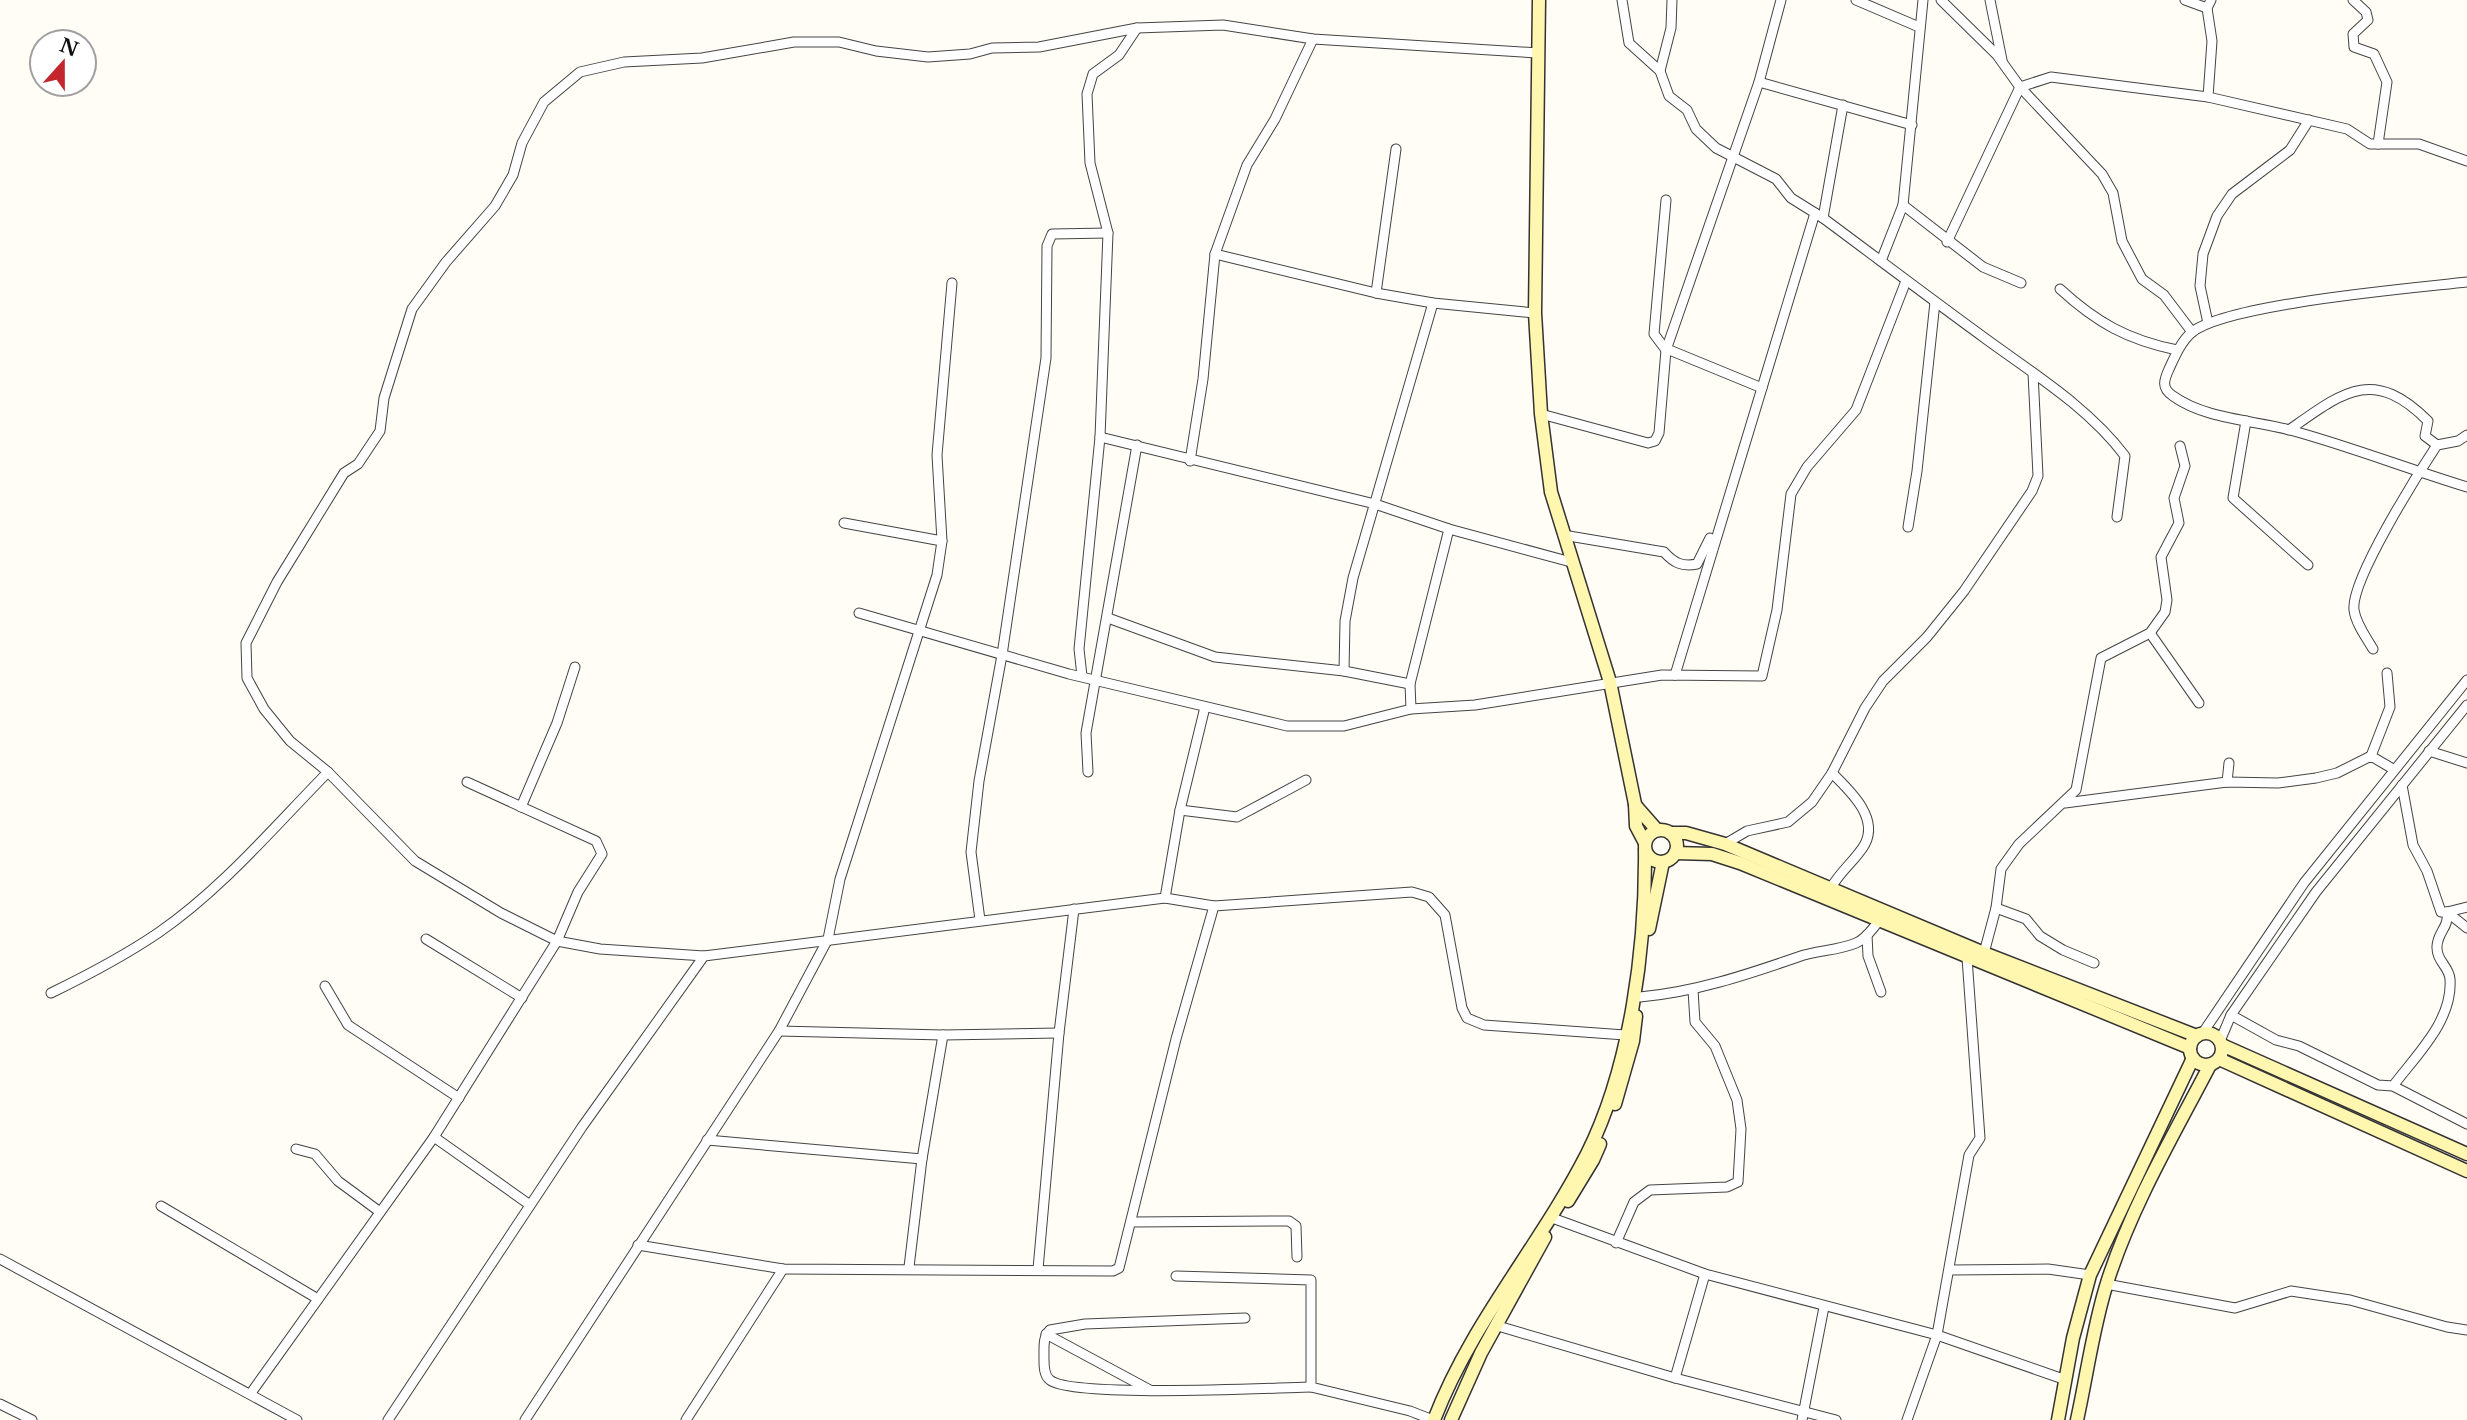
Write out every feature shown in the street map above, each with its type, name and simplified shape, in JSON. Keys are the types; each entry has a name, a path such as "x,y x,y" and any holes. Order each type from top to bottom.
{"main road":[{"path":"1539,0 1535,313 1541,414 1551,492 1610,682 1635,804 1636,826 1652,859 1663,862"},
{"path":"1635,804 1657,830 1686,833 1725,844 1984,953 2200,1035 2212,1034 2221,1043 2467,1154"},
{"path":"1434,1420 1448,1383 1470,1342 1587,1153 1610,1096 1625,1035 1642,926 1645,846 1649,835 1657,830"},
{"path":"1670,833 1677,845 1675,853"},
{"path":"1452,1420 1470,1374 1555,1219 1593,1160 1618,1097 1633,1041 1649,928 1663,862 1675,853 1712,854 1740,863 2191,1053 2201,1064 2215,1062 2467,1171"},
{"path":"2058,1420 2073,1338 2090,1275 2200,1035"},
{"path":"2077,1420 2106,1284 2132,1217 2215,1062 2221,1043"}],"street":[{"path":"1622,0 1629,43 1660,71 1669,96 1687,110 1696,129 1716,148 1776,179 1791,198 1881,261 2091,418 2125,456 2117,516"},
{"path":"1660,71 1671,28 1672,0"},
{"path":"1541,414 1648,443 1655,441 1659,433 1667,350 1759,82 1781,0"},
{"path":"1856,0 1919,27"},
{"path":"1881,261 1903,205 1923,0"},
{"path":"1941,0 2102,174 2113,193 2122,241 2142,279 2164,295 2192,332"},
{"path":"1990,0 2004,66"},
{"path":"2185,0 2209,4 2213,41 2208,97"},
{"path":"2353,0 2366,12 2368,20 2353,34 2354,47 2374,54 2387,82 2378,144"},
{"path":"1538,53 1313,39 1223,25 1137,28 1072,42 938,56 876,51 839,42 794,42 702,58 624,62 580,72 544,102 522,143 513,175 495,206 446,262 412,309 384,398 380,431 358,464 344,473 314,519 246,643 247,678 264,709 290,741 328,772 415,862 501,913 557,941 600,949 704,957 828,939 840,940 1166,898 1214,906 1419,893 1438,904 1445,915 1462,1008 1467,1018 1485,1026 1625,1035"},
{"path":"1082,676 1079,649 1100,438 1108,233 1090,163 1087,94 1093,74 1119,55 1137,28"},
{"path":"1190,461 1203,379 1215,254 1247,164 1275,120 1313,39"},
{"path":"1947,242 2020,88 2052,77 2208,97 2347,130 2370,144 2419,144 2467,161"},
{"path":"1759,82 1912,125"},
{"path":"1675,675 1762,387 1819,216 1843,106"},
{"path":"2208,323 2200,286 2203,254 2217,216 2232,194 2290,150 2309,120"},
{"path":"1376,293 1396,149"},
{"path":"1666,200 1654,334 1667,350 1762,387"},
{"path":"1903,205 1947,242 1983,267 2021,283"},
{"path":"979,920 971,852 979,781 1002,655 1046,358 1049,241 1052,234 1108,233"},
{"path":"1215,254 1376,293 1433,303 1535,313"},
{"path":"859,612 1002,655 1205,708 1287,726 1344,726 1410,709 1475,705 1610,682 1675,675 1762,676 1777,610 1791,494 1807,467 1856,410 1906,281"},
{"path":"2467,282 2265,308 2208,323 2192,332 2177,350 2164,381 2165,389 2196,408 2289,430 2467,487"},
{"path":"525,1420 779,1031 828,939 840,878 937,575 942,541 937,455 952,283"},
{"path":"2060,289 2078,306 2122,334 2140,343 2177,350"},
{"path":"1908,527 1917,471 1935,302"},
{"path":"1344,671 1345,621 1353,578 1433,303"},
{"path":"1725,844 1747,831 1788,822 1812,802 1832,773 1865,708 1883,681 1927,636 1964,591 2036,483 2033,373"},
{"path":"2289,430 2328,403 2349,393 2375,387 2393,393 2428,421 2425,436 2437,445"},
{"path":"2246,421 2233,498 2308,565"},
{"path":"2373,649 2358,623 2353,607 2358,589 2419,472 2437,445 2458,441 2467,435"},
{"path":"1100,438 1375,504 1449,529 1571,562"},
{"path":"1088,772 1086,733 1137,445"},
{"path":"1984,953 1996,908 2001,869 2019,844 2076,790 2101,658 2150,633 2165,612 2167,600 2161,557 2179,523 2175,498 2185,466 2180,446"},
{"path":"1563,535 1664,552 1671,561 1687,566 1697,564 1721,518"},
{"path":"844,523 942,541"},
{"path":"1410,709 1410,684 1449,529"},
{"path":"1108,618 1215,657 1344,671 1410,684"},
{"path":"2150,633 2199,703"},
{"path":"522,807 575,667"},
{"path":"2065,803 2227,782 2278,783 2337,773 2371,756 2390,707 2387,673"},
{"path":"2200,1035 2304,883 2467,680"},
{"path":"2221,1043 2231,1014 2316,892 2467,705"},
{"path":"1166,898 1180,810 1205,708"},
{"path":"2429,751 2467,763"},
{"path":"2371,756 2393,769"},
{"path":"2227,782 2229,763"},
{"path":"51,993 101,968 159,932 216,886 328,772"},
{"path":"1830,888 1840,871 1865,844 1869,830 1853,793 1832,773"},
{"path":"1180,810 1237,817 1306,780"},
{"path":"251,1393 434,1137 557,941 578,892 602,853 601,846 596,841 467,782"},
{"path":"2402,785 2413,845 2427,871 2441,912 2467,907"},
{"path":"638,1245 783,1269 909,1267 1113,1271 1119,1268 1176,1039 1214,906"},
{"path":"1996,908 2026,919 2040,936 2063,950 2094,963"},
{"path":"1038,1269 1059,1033 1074,909"},
{"path":"2447,912 2467,928"},
{"path":"2393,1086 2444,1015 2450,994 2450,975 2438,960 2437,944 2449,925 2447,912"},
{"path":"1640,997 1693,990 1772,968 1800,956 1837,950 1867,935 1879,921"},
{"path":"1867,935 1868,956 1881,992"},
{"path":"426,939 522,998"},
{"path":"388,1420 530,1205 704,957"},
{"path":"1907,1420 1937,1335 1969,1155 1980,1138 1966,958"},
{"path":"325,986 348,1025 459,1098"},
{"path":"1616,1243 1634,1202 1650,1189 1727,1186 1738,1182 1741,1129 1737,1100 1715,1046 1695,1022 1693,990"},
{"path":"2231,1014 2276,1040 2299,1046 2378,1085 2393,1086 2467,1124"},
{"path":"779,1031 943,1035 1059,1033"},
{"path":"909,1267 922,1159 943,1035"},
{"path":"434,1137 530,1205"},
{"path":"707,1140 922,1159"},
{"path":"296,1149 315,1154 338,1181 380,1212"},
{"path":"161,1206 318,1299"},
{"path":"1555,1219 1705,1274 1937,1335 2066,1380"},
{"path":"1132,1222 1289,1221 1296,1226 1297,1257"},
{"path":"0,1259 297,1420"},
{"path":"686,1420 783,1269"},
{"path":"1950,1270 2048,1269 2090,1275"},
{"path":"1675,1378 1705,1274"},
{"path":"1176,1276 1313,1282 1311,1387"},
{"path":"2106,1284 2235,1308 2291,1291 2350,1300 2467,1330"},
{"path":"1803,1417 1824,1307"},
{"path":"1245,1318 1085,1324 1050,1330 1046,1334 1045,1374 1062,1386 1151,1391 1311,1387 1410,1411 1434,1420"},
{"path":"1498,1326 1803,1417 1836,1420"},
{"path":"1046,1334 1151,1391"},
{"path":"0,1404 32,1420"}]}
